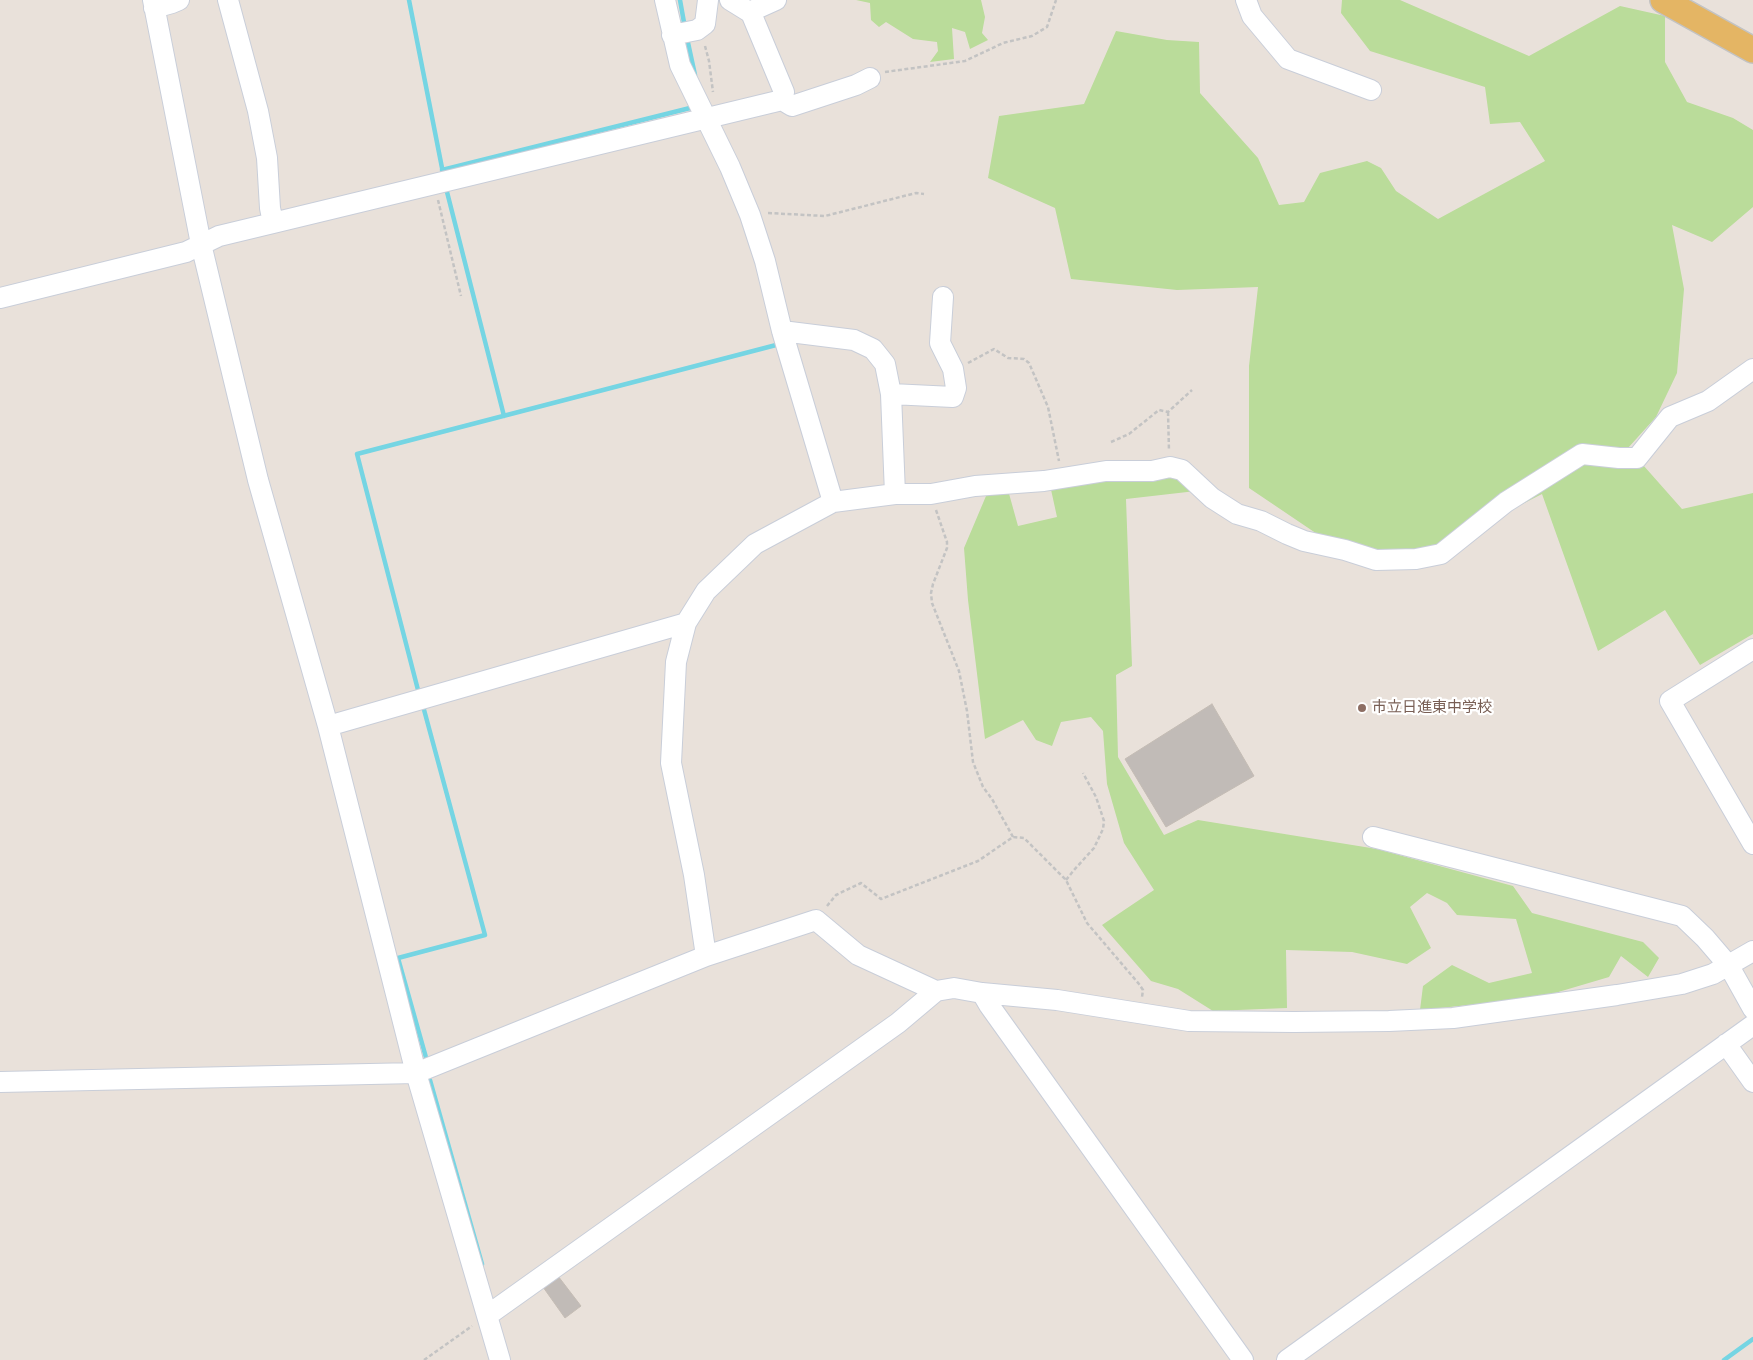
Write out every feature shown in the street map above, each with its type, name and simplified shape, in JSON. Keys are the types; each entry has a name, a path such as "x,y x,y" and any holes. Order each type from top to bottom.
{"main road":[{"path":"1663,0 1753,50"}],"street":[{"path":"179,0 172,3 153,4 201,244 258,480 328,726 416,1073 500,1360"},
{"path":"228,0 258,111 266,158 273,223"},
{"path":"665,0 680,65 708,109 751,218 765,261 782,331 833,502"},
{"path":"672,35 701,28 705,24 708,0"},
{"path":"730,0 751,13 784,92 782,100"},
{"path":"751,13 776,0"},
{"path":"1246,0 1252,16 1288,59 1371,90"},
{"path":"0,298 186,252 219,236 434,184 708,109 782,100 792,106 870,78"},
{"path":"891,394 952,397 956,388 952,369 940,343 943,297"},
{"path":"782,331 854,340 873,349 885,364 891,394 895,494"},
{"path":"706,956 694,875 671,763 676,662 686,623 706,591 755,544 833,502 895,494 931,494 975,486 1063,478 1106,471 1152,471 1170,467 1182,470 1212,498 1237,514 1261,521 1304,541 1345,550 1376,560 1416,559 1441,554 1506,502 1582,454 1637,458 1670,416 1708,400 1753,369"},
{"path":"328,726 686,623"},
{"path":"1753,649 1670,700 1753,844"},
{"path":"1373,837 1682,916 1705,938 1728,966 1753,1009"},
{"path":"0,1082 416,1073 706,956 816,920 858,955 936,991"},
{"path":"488,1315 898,1023 936,991 954,988 982,993 1057,1000 1189,1021 1389,1021 1453,1018 1682,984 1713,974 1753,951"},
{"path":"982,993 989,1006 1243,1360"},
{"path":"1287,1360 1753,1025"},
{"path":"1726,1044 1753,1082"}],"path":[{"path":"870,78 880,73 965,61 1004,43 1032,36 1047,27 1056,0"},
{"path":"701,28 714,91 708,109"},
{"path":"434,184 462,296"},
{"path":"751,218 768,213 825,216 916,193 924,194"},
{"path":"952,369 977,359 994,349 1008,358 1024,359 1029,363 1048,407 1063,478"},
{"path":"1170,467 1168,412 1192,390"},
{"path":"1111,442 1129,434 1159,410 1168,412"},
{"path":"931,494 947,542 933,584 932,604 959,671 967,711 973,762 983,786 1013,837"},
{"path":"1066,880 1094,848 1103,829 1104,821 1096,796 1083,773"},
{"path":"816,920 836,895 861,883 882,899 978,861 1013,837 1024,838 1066,880 1087,923 1143,990 1138,1013"},
{"path":"424,1360 488,1315"}],"green space":[{"path":"856,0 981,0 985,17 982,33 988,40 970,49 965,32 952,28 954,59 930,62 938,51 937,42 913,39 886,22 879,27 871,20 870,3"},
{"path":"1342,0 1400,0 1529,56 1620,6 1665,16 1665,62 1687,102 1733,118 1753,130 1753,207 1712,242 1672,225 1684,289 1677,373 1656,417 1628,448 1682,509 1753,493 1753,634 1700,665 1665,610 1598,651 1542,494 1434,549 1379,553 1329,542 1249,488 1249,366 1258,287 1177,290 1071,279 1055,208 988,178 999,116 1084,104 1116,31 1167,40 1199,42 1200,93 1258,158 1279,205 1304,202 1320,173 1367,161 1381,168 1396,191 1438,219 1545,161 1520,122 1490,124 1485,87 1370,51 1341,13"},
{"path":"1175,476 1196,491 1126,499 1132,666 1116,675 1118,757 1164,835 1198,820 1377,849 1513,886 1532,913 1643,942 1659,958 1648,977 1621,956 1609,977 1538,998 1420,1010 1423,986 1452,965 1489,983 1532,973 1516,919 1457,915 1447,903 1427,893 1410,907 1431,948 1407,964 1352,952 1286,950 1287,1008 1213,1011 1178,989 1151,981 1102,925 1154,890 1124,843 1107,784 1103,731 1091,717 1061,722 1052,746 1036,740 1023,720 985,739 968,600 964,548 986,496 1008,490 1018,526 1057,517 1050,485"}],"building":[{"path":"1212,704 1254,776 1166,827 1125,759"},
{"path":"558,1276 581,1306 565,1318 543,1287"}],"waterway":[{"path":"409,0 444,178"},
{"path":"680,0 685,28"},
{"path":"687,38 695,75"},
{"path":"442,170 694,107"},
{"path":"446,188 504,416"},
{"path":"418,690 357,454 780,344"},
{"path":"423,706 485,935 398,958 427,1061"},
{"path":"430,1080 482,1264"},
{"path":"1724,1360 1753,1339"}],"place":[{"name":"市立日進東中学校","path":"1362,708"}]}
